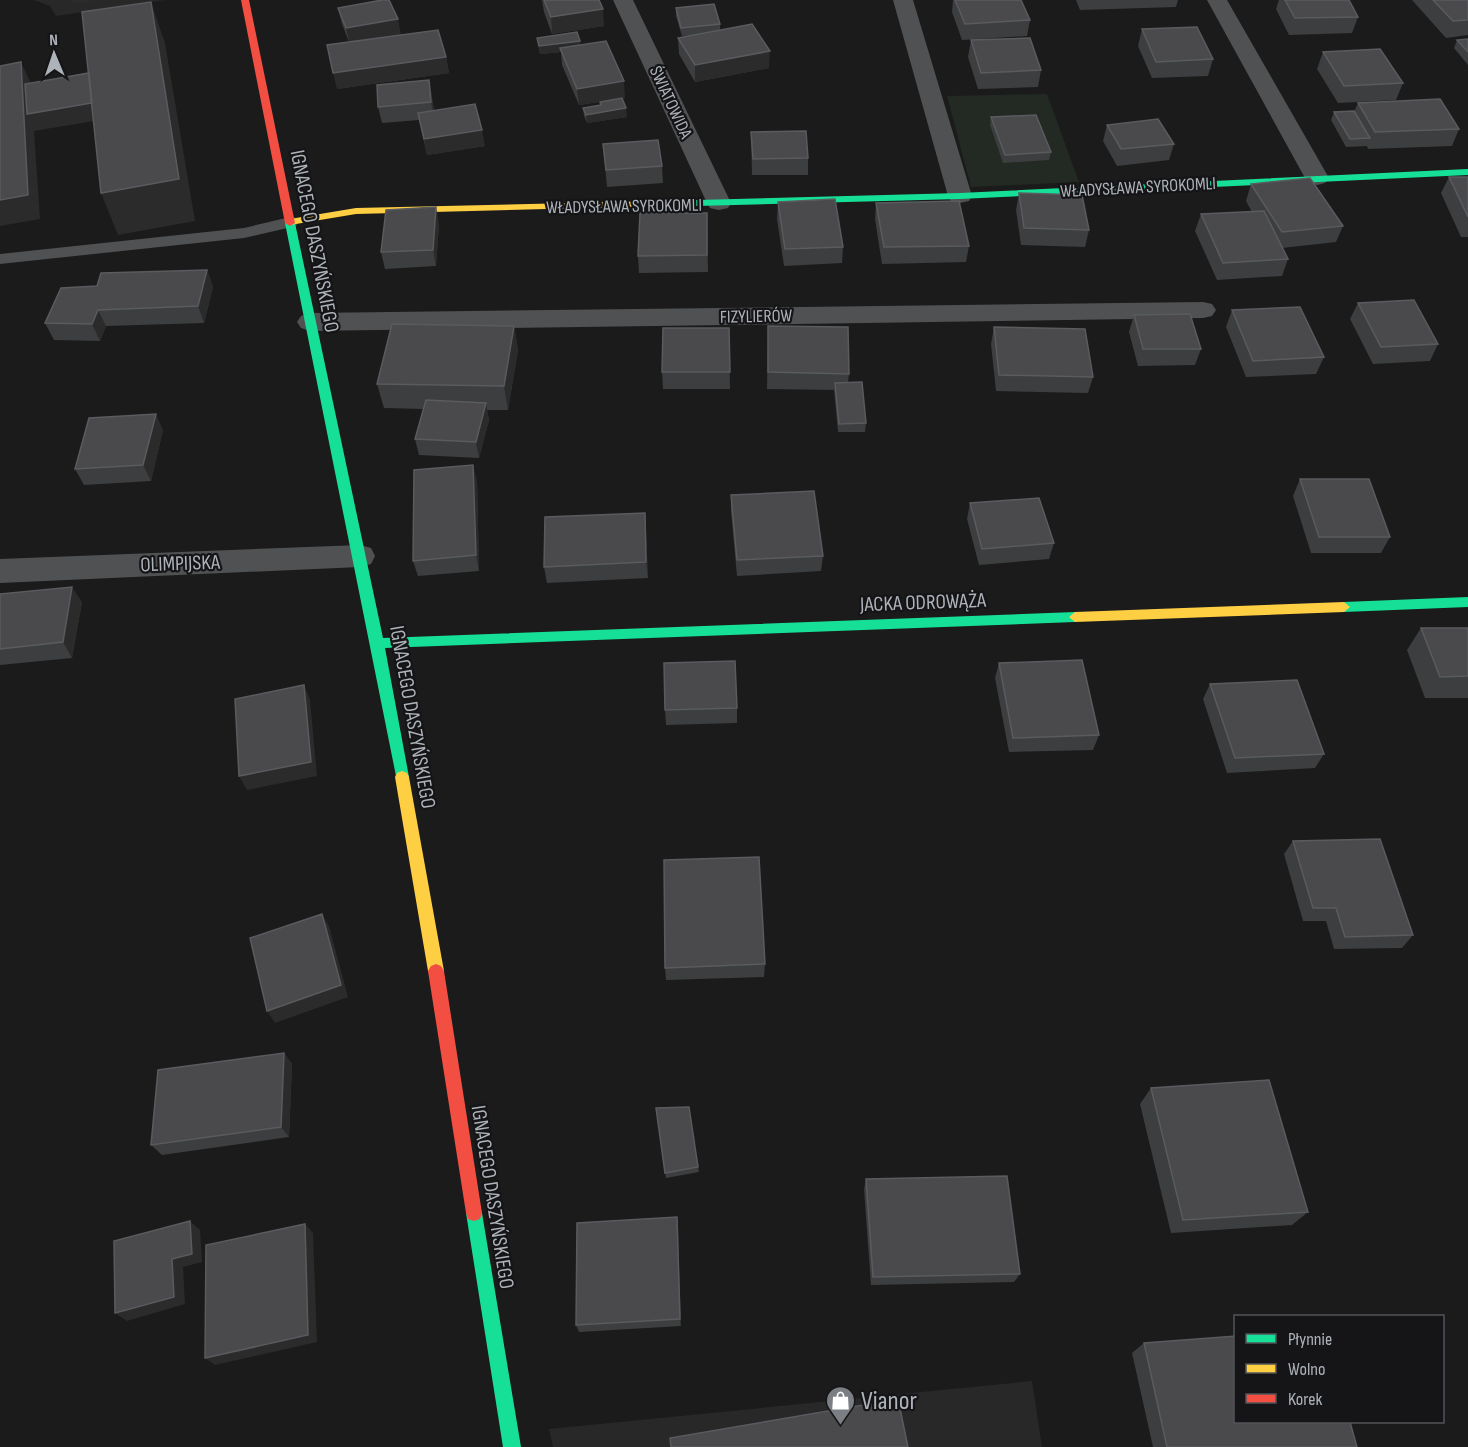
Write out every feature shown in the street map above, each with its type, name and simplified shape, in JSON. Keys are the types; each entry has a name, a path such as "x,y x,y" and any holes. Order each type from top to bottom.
{"street":[{"name":"IGNACEGO DASZYŃSKIEGO","path":"245,0 310,322 379,643 432,947 512,1447"},
{"name":"ŚWIATOWIDA","path":"622,0 719,203"},
{"path":"903,0 960,196"},
{"path":"1217,0 1317,178"},
{"name":"WŁADYSŁAWA SYROKOMLI","path":"290,222 356,212 960,196 1468,172"},
{"name":"FIZYLIERÓW","path":"310,322 1203,310"},
{"name":"OLIMPIJSKA","path":"0,571 360,556"},
{"name":"JACKA ODROWĄŻA","path":"379,643 1468,603"}],"lane":[{"path":"0,259 244,233 290,222"}],"shaded area":[{"path":"33,0 165,0 56,16 50,6"},
{"path":"1047,94 1079,182 971,187 947,96"},
{"path":"1032,1381 1042,1447 553,1447 549,1429"}],"building":[{"path":"389,0 398,19 346,28 338,8"},
{"path":"544,0 599,0 603,9 551,17"},
{"path":"955,0 1021,0 1030,20 965,24"},
{"path":"1285,0 1349,0 1358,17 1295,18"},
{"path":"1433,0 1468,0 1468,20 1453,21"},
{"path":"151,2 179,179 101,193 82,12"},
{"path":"714,4 720,24 681,28 676,8"},
{"path":"752,24 770,51 695,65 678,38"},
{"path":"1197,27 1213,59 1156,62 1142,29"},
{"path":"438,30 446,57 333,73 327,45"},
{"path":"577,32 580,41 539,46 537,38"},
{"path":"1030,38 1041,70 981,73 971,40"},
{"path":"1468,39 1468,52 1457,40"},
{"path":"606,41 624,81 577,89 560,48"},
{"path":"1380,49 1403,83 1344,86 1323,52"},
{"path":"21,62 28,195 0,200 0,66"},
{"path":"89,73 92,103 27,114 25,84"},
{"path":"429,80 431,102 378,107 377,85"},
{"path":"622,98 626,108 586,115 583,108 601,105 600,102"},
{"path":"1440,99 1459,129 1375,132 1358,103"},
{"path":"475,104 482,130 424,139 418,113"},
{"path":"1354,111 1370,138 1350,139 1334,112"},
{"path":"1036,115 1051,152 1005,155 991,117"},
{"path":"1158,119 1174,144 1121,149 1107,125"},
{"path":"806,131 808,158 753,159 751,132"},
{"path":"658,140 662,166 606,170 603,144"},
{"path":"1449,177 1468,177 1468,217"},
{"path":"1310,178 1343,226 1282,232 1251,184"},
{"path":"1019,193 1082,195 1089,230 1024,228"},
{"path":"835,199 843,247 785,249 778,202"},
{"path":"959,201 969,246 884,247 876,203"},
{"path":"436,207 433,250 381,252 386,210"},
{"path":"1264,211 1288,259 1223,263 1201,214"},
{"path":"640,213 707,213 707,255 638,256"},
{"path":"207,270 198,306 98,310 92,324 45,323 61,288 97,286 101,273"},
{"path":"1414,300 1438,344 1381,347 1358,303"},
{"path":"1300,307 1324,357 1253,361 1232,310"},
{"path":"1190,314 1201,349 1143,349 1134,315"},
{"path":"392,324 514,326 504,386 377,384"},
{"path":"768,326 848,327 849,374 768,372"},
{"path":"994,327 1085,329 1093,377 999,375"},
{"path":"663,328 729,328 730,372 662,372"},
{"path":"862,382 866,423 839,424 835,383"},
{"path":"426,400 486,403 476,442 415,439"},
{"path":"156,414 143,465 75,469 89,418"},
{"path":"473,465 476,555 413,561 414,470"},
{"path":"1300,479 1369,479 1390,537 1319,537"},
{"path":"814,491 823,556 737,560 731,495"},
{"path":"1039,498 1054,543 982,549 970,503"},
{"path":"645,513 646,562 544,567 545,517"},
{"path":"72,587 63,642 0,649 0,594"},
{"path":"1421,628 1468,628 1468,676 1440,677"},
{"path":"1082,660 1099,735 1013,738 999,663"},
{"path":"735,661 737,708 665,710 664,663"},
{"path":"1297,680 1324,754 1235,758 1210,684"},
{"path":"304,685 311,762 239,776 235,699"},
{"path":"1380,839 1413,935 1345,937 1336,908 1313,908 1293,841"},
{"path":"759,857 765,964 665,968 664,860"},
{"path":"322,914 341,985 267,1011 250,938"},
{"path":"284,1053 281,1127 151,1145 158,1070"},
{"path":"1269,1080 1308,1212 1183,1220 1151,1088"},
{"path":"689,1107 698,1167 665,1173 656,1108"},
{"path":"1007,1176 1020,1274 873,1277 866,1179"},
{"path":"677,1217 680,1319 576,1325 577,1223"},
{"path":"190,1221 192,1254 172,1259 174,1297 115,1313 114,1241"},
{"path":"305,1224 308,1335 205,1358 206,1245"},
{"path":"1234,1336 1234,1423 1350,1423 1357,1447 1167,1447 1144,1343"},
{"name":"Vianor","path":"898,1399 908,1447 671,1447 670,1438"}],"traffic: fast":[{"path":"658,204 960,196 1468,172"},
{"path":"290,223 390,707 402,777"},
{"path":"1344,607 1468,602"},
{"path":"379,643 1075,617"},
{"path":"474,1213 512,1447"}],"traffic: slow":[{"path":"290,222 356,211 658,204"},
{"path":"1075,617 1344,607"},
{"path":"402,777 436,971"}],"traffic: jam":[{"path":"245,0 290,223"},
{"path":"436,971 474,1213"}],"place":[{"name":"Vianor","path":"840,1426"}]}
